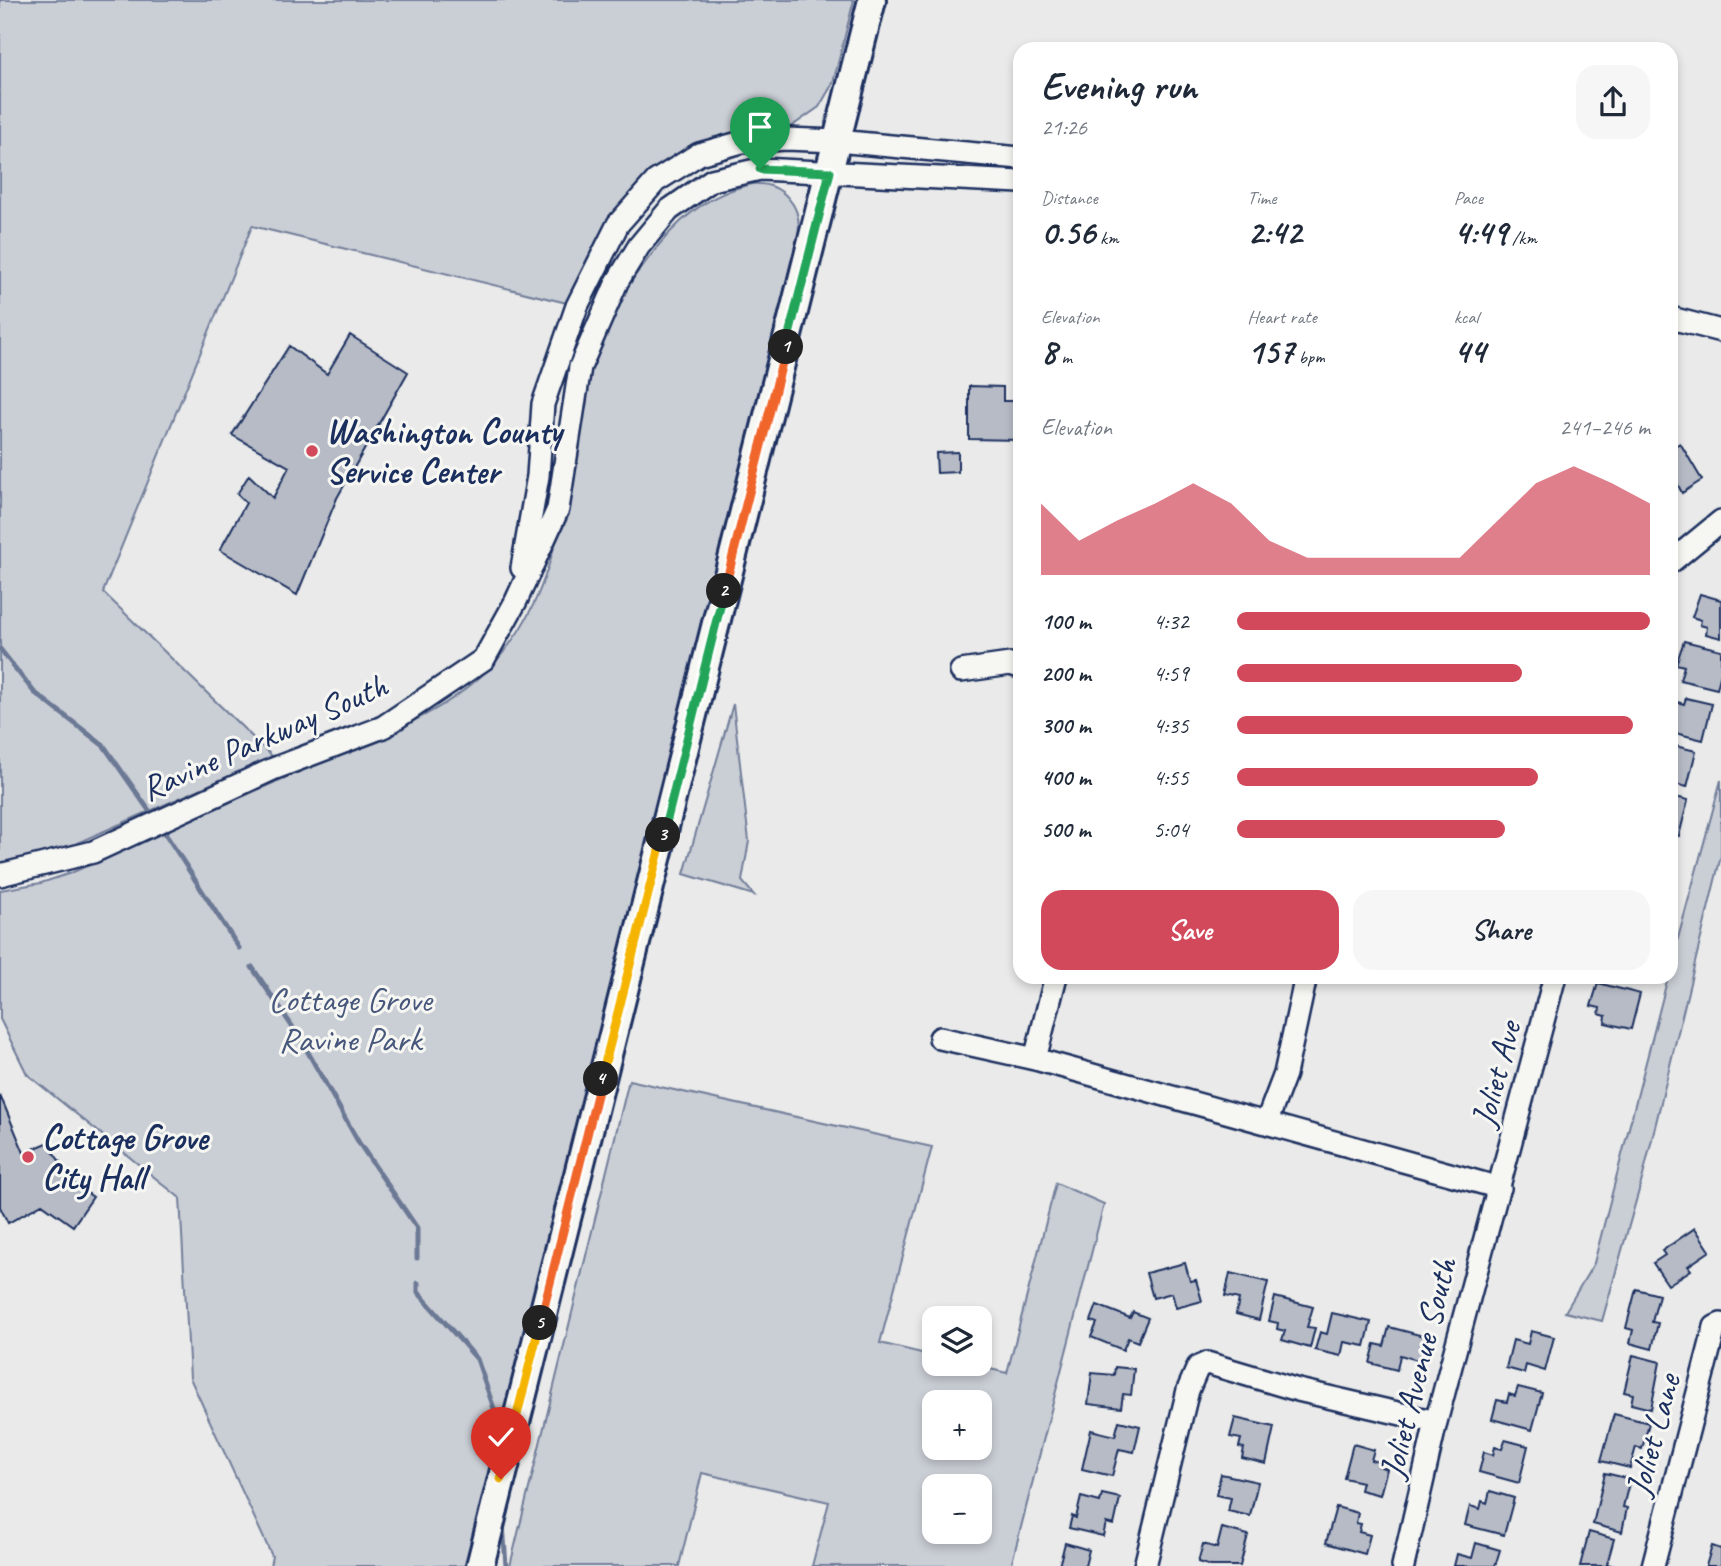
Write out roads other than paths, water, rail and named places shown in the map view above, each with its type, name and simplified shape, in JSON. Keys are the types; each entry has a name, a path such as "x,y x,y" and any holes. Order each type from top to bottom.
{"main road":[{"path":"480,1566 872,0"}],"street":[{"name":"Ravine Parkway South","path":"516,601 538,476 543,404 577,306 618,224 656,181 699,154 742,142 786,139 838,141 1013,158"},
{"name":"Ravine Parkway South","path":"0,875 93,852 274,769 383,727 484,659 516,601 558,509 580,367 617,282 639,246 668,211 712,180 760,169 1013,182"},
{"path":"1678,320 1721,331"},
{"path":"1678,556 1721,521"},
{"path":"961,671 1013,665"},
{"path":"1035,1059 1054,984"},
{"path":"1266,1121 1285,1074 1304,984"},
{"name":"Joliet Ave","path":"1500,1188 1553,984"},
{"path":"940,1038 1035,1059 1500,1188"},
{"name":"Joliet Avenue South","path":"1403,1566 1436,1422 1500,1188"},
{"name":"Joliet Lane","path":"1653,1566 1715,1327 1721,1324"},
{"path":"1145,1566 1188,1390 1198,1367 1207,1363 1298,1390 1436,1422"}],"waterway":[{"path":"0,649 34,692 104,746 155,819"},
{"path":"161,827 239,948"},
{"path":"252,967 300,1038 359,1143 417,1228 417,1258"},
{"path":"418,1283 418,1292 477,1359 500,1426 500,1438"},
{"path":"503,1524 506,1566"}],"place":[{"name":"Washington County Service Center","path":"312,451"},
{"name":"Cottage Grove City Hall","path":"28,1157"}],"park label":[{"name":"Cottage Grove Ravine Park","path":"350,1019"}]}
